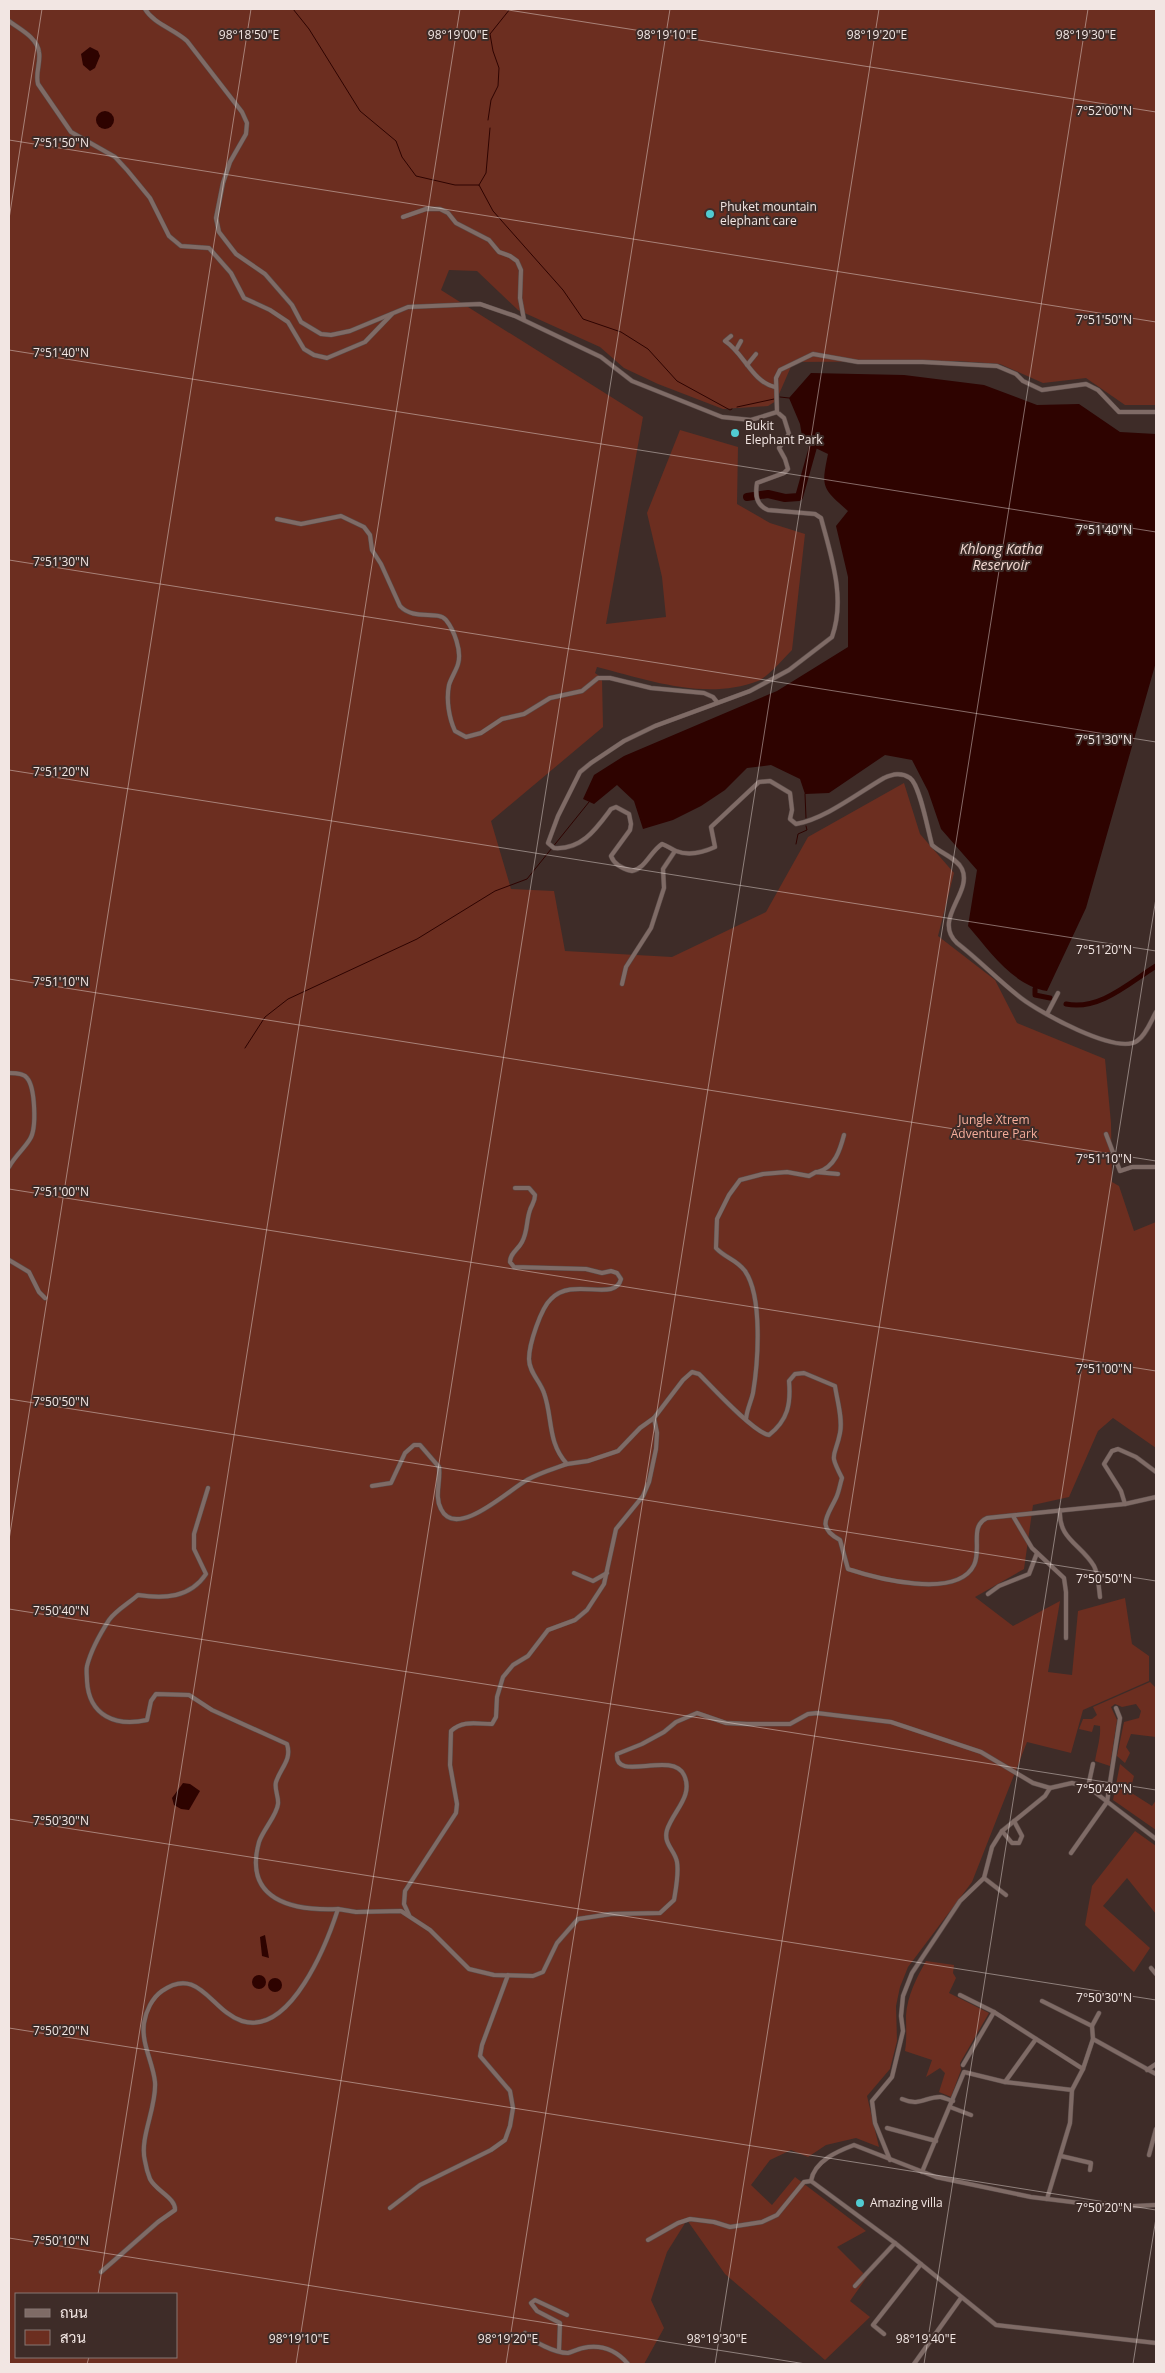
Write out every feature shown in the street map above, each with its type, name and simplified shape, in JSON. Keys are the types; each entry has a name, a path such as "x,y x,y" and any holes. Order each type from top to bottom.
{"street":[{"path":"145,9 148,14 177,32 187,41 242,112 247,123 246,134 230,162 222,183 216,218 220,232 236,254 265,274 292,305 301,322 321,334 332,335 350,331 408,307 480,304 497,308 600,357 632,381 722,417 751,420 777,412"},
{"path":"9,21 32,38 39,52 36,76 38,84 71,132 115,157 150,198 169,236 181,246 209,248 231,273 244,298 270,310 288,322 304,349 314,355 327,358 364,342 392,314"},
{"path":"403,217 426,210 440,209 448,213 456,224 489,240 500,252 517,261 521,270 520,298 524,320"},
{"path":"731,336 725,341 736,350 762,381 775,388"},
{"path":"736,350 741,341"},
{"path":"747,365 756,354"},
{"path":"1156,412 1119,412 1098,390 1086,384 1042,390 1022,381 1016,374 997,366 917,361 858,362 813,354 780,370 776,378 775,388 777,412 784,418 789,434 779,448 788,469 784,473 757,483 757,500 761,507 768,510 815,514 821,518 836,581 835,628 832,637 788,670 750,690 635,735 590,763 580,772 558,816 548,843 554,848 568,848 583,841 592,834 611,809 616,807 625,811 631,818 630,830 611,856 612,861 623,869 632,872 638,870 662,844 669,846 675,851 704,852 715,847 711,827 759,782 770,781 790,794 792,810 790,819 796,824 808,822 894,774 910,778 917,792 932,844 939,852 957,862 962,869 963,883 948,926 949,936 1022,999 1047,1014 1093,1036 1122,1044 1137,1041 1143,1035 1156,1012"},
{"path":"277,519 301,524 341,516 364,527 370,535 372,550 404,611 417,616 440,616 447,621 458,644 459,657 448,687 448,705 455,731 466,737 481,733 502,719 524,714 550,698 582,691 598,678 610,678 651,688 704,693 713,697 716,702"},
{"path":"622,984 626,967 651,928 664,888 663,869 675,851"},
{"path":"1047,1014 1058,993"},
{"path":"9,1073 24,1075 27,1078 33,1101 34,1127 30,1138 9,1166"},
{"path":"1106,1134 1120,1171 1132,1167 1156,1167"},
{"path":"746,1419 747,1406 752,1395 758,1343 755,1298 752,1282 745,1271 733,1258 721,1254 716,1248 717,1219 740,1180 763,1174 787,1172 809,1176 828,1168 834,1161 844,1135"},
{"path":"816,1172 838,1174"},
{"path":"516,1188 529,1188 535,1195 535,1203 530,1210 527,1233 521,1246 510,1256 510,1262 514,1267 586,1269 602,1273 611,1271 617,1273 621,1279 620,1285 606,1291 576,1288 558,1292 547,1302 532,1342 529,1358 531,1371 544,1393 549,1427 561,1458 566,1464"},
{"path":"9,1260 28,1271 39,1292 46,1298"},
{"path":"372,1486 391,1483 405,1453 414,1445 420,1445 439,1467 438,1501 445,1515 458,1519 478,1513 538,1474 566,1464 588,1461 618,1451 640,1428 654,1418 683,1380 692,1372 699,1374 746,1419 764,1434 769,1435 779,1427 789,1408 789,1381 795,1374 804,1374 835,1386 840,1433 833,1460 842,1478 837,1497 826,1517 825,1525 829,1534 840,1540 848,1569 919,1586 945,1583 958,1579 973,1567 978,1554 977,1526 988,1518 1125,1504 1156,1497"},
{"path":"409,1915 404,1904 406,1891 456,1813 457,1804 450,1765 451,1731 457,1726 470,1722 492,1724 496,1717 497,1697 503,1677 513,1665 528,1656 548,1630 575,1620 587,1610 604,1584 616,1529 640,1501 649,1482 656,1448 657,1433 654,1418"},
{"path":"1125,1504 1121,1491 1104,1464 1112,1451 1118,1449 1136,1457 1156,1472"},
{"path":"208,1488 194,1534 194,1550 206,1574 192,1590 171,1597 154,1598 138,1595 110,1618 94,1646 87,1667 88,1689 95,1709 108,1718 131,1724 147,1720 151,1701 156,1694 189,1695 212,1710 287,1744 288,1759 275,1783 278,1805 260,1840 256,1858 257,1875 264,1892 279,1901 312,1910 338,1909 356,1912 401,1911 430,1930 469,1969 494,1976 533,1976 543,1972 557,1943 578,1919 611,1914 660,1913 674,1900 677,1862 666,1838 667,1830 687,1791 684,1773 663,1764 626,1767 619,1764 616,1760 617,1754 642,1744 664,1732 676,1722 697,1713 726,1723 747,1724 790,1724 808,1714 817,1713 839,1714 891,1722 981,1752 1033,1782 1050,1788 1072,1783 1088,1787 1156,1838"},
{"path":"1060,1510 1059,1522 1066,1536 1094,1566 1100,1597"},
{"path":"1013,1516 1038,1553 1064,1578 1066,1592 1066,1638"},
{"path":"988,1594 999,1586 1029,1574 1038,1553"},
{"path":"574,1573 593,1581 607,1573"},
{"path":"1071,1853 1107,1802 1120,1718 1116,1708"},
{"path":"1088,1787 1093,1764"},
{"path":"890,2160 875,2123 872,2101 892,2077 902,2038 901,2016 903,1996 912,1973 960,1901 984,1878 992,1847 1002,1831 1045,1796 1050,1788"},
{"path":"1002,1831 1012,1843 1019,1843 1022,1836 1014,1821"},
{"path":"984,1878 1006,1895"},
{"path":"102,2272 158,2222 175,2210 176,2206 171,2199 160,2193 150,2179 144,2159 155,2083 144,2034 147,2012 152,2001 160,1992 172,1984 185,1982 194,1985 226,2012 241,2020 254,2023 271,2017 285,2008 301,1989 318,1959 338,1909"},
{"path":"1150,1968 1156,1974"},
{"path":"390,2208 420,2185 491,2150 505,2140 513,2108 510,2091 480,2056 482,2045 508,1975"},
{"path":"960,1995 994,2012 1083,2069"},
{"path":"1042,2001 1092,2026"},
{"path":"962,2064 994,2012"},
{"path":"1047,2199 1070,2123 1072,2090 1083,2069 1093,2039 1092,2026 1099,2014"},
{"path":"1005,2082 1036,2039"},
{"path":"1093,2039 1156,2074"},
{"path":"1147,2070 1156,2064"},
{"path":"922,2172 964,2072 1005,2082 1072,2090"},
{"path":"902,2099 908,2102 922,2102 940,2097 953,2101"},
{"path":"950,2107 971,2115"},
{"path":"887,2128 936,2142"},
{"path":"1149,2155 1154,2145 1156,2129"},
{"path":"811,2181 815,2170 834,2152 854,2145 922,2172 1012,2193 1113,2207 1156,2205"},
{"path":"1061,2156 1091,2163 1090,2170"},
{"path":"648,2240 678,2223 690,2219 714,2222 730,2227 762,2222 777,2214 804,2182 811,2181 895,2243 996,2325 1156,2342"},
{"path":"855,2286 895,2243"},
{"path":"884,2334 873,2325 921,2264"},
{"path":"914,2364 961,2298"},
{"path":"558,2351 560,2323 537,2311 531,2303 534,2300 566,2314"},
{"path":"526,2333 532,2339 558,2351 568,2353 596,2346 609,2349 628,2364"}],"green space":[{"name":"Jungle Xtrem Adventure Park","path":"9,9 1156,9 1156,405 1125,405 1086,378 1043,383 1000,364 957,361 793,362 776,401 768,406 723,409 658,384 624,368 600,347 518,310 477,271 449,270 441,290 643,417 606,624 666,617 662,577 647,513 680,430 738,447 737,504 770,523 805,534 792,650 762,679 738,687 698,689 657,682 597,667 595,673 602,678 603,727 491,821 511,889 554,891 565,951 672,957 766,912 808,837 904,783 920,834 954,873 938,936 995,980 1017,1023 1105,1059 1111,1123 1112,1182 1119,1186 1134,1231 1156,1222 1156,1448 1113,1418 1098,1431 1069,1497 1033,1505 1024,1569 975,1597 1013,1626 1060,1601 1048,1672 1072,1675 1078,1611 1125,1598 1132,1644 1149,1656 1149,1681 1083,1710 1071,1753 1027,1742 972,1882 908,1967 900,1987 896,2006 897,2041 890,2069 867,2096 879,2147 856,2138 826,2145 808,2157 791,2150 770,2160 751,2185 772,2205 795,2177 866,2231 837,2247 867,2277 850,2301 870,2317 825,2360 725,2274 687,2220 667,2252 651,2300 664,2328 644,2364 9,2364"},
{"path":"1150,1682 1156,1688 1156,1737 1131,1734 1126,1747 1130,1753 1125,1763 1117,1756 1124,1722 1139,1718 1141,1711 1136,1704 1122,1707 1115,1704 1111,1707 1117,1720 1110,1766 1095,1761 1100,1726 1094,1725 1092,1732 1079,1729 1083,1719 1092,1719 1097,1715 1093,1707"},
{"path":"1120,1764 1134,1776 1130,1792 1152,1806 1156,1800 1156,1830 1113,1800"},
{"path":"1135,1831 1156,1846 1156,1914 1127,1878 1103,1906 1150,1948 1134,1972 1085,1925 1092,1886"},
{"path":"926,1961 954,1965 953,1973 956,1978 949,1993 989,2013 960,2063 961,2070 951,2097 939,2092 945,2073 940,2068 926,2077 932,2060 905,2051 908,2001"}],"water":[{"path":"90,47 98,51 100,56 95,68 90,71 83,65 81,54"},
{"path":"105,111 111,114 114,120 111,126 105,129 99,126 96,120 99,114"},
{"name":"Khlong Katha Reservoir","path":"811,373 904,375 984,385 1037,405 1079,404 1120,432 1156,434 1156,662 1086,908 1047,991 1034,988 1012,974 993,956 968,926 977,870 941,829 928,791 912,760 885,755 829,793 805,794 800,779 771,765 747,768 725,790 701,806 673,820 643,829 634,801 617,785 594,804 583,799 594,775 624,756 777,691 848,647 848,577 836,526 848,511 828,492 824,481 828,454 803,442 800,424 789,398"},
{"path":"183,1783 190,1784 200,1791 189,1810 181,1809 174,1805 172,1798"},
{"path":"265,1935 269,1958 262,1956 260,1937"},
{"path":"256,1975 262,1975 266,1982 262,1989 256,1989 252,1985 252,1979"},
{"path":"272,1978 278,1978 282,1985 278,1992 272,1992 268,1988 268,1982"}],"waterway":[{"path":"293,9 309,29 360,111 396,141 402,157 416,176 455,185 479,185 493,211 563,290 583,319 621,332 648,349 677,381 730,410 732,409"},
{"path":"488,120 491,100 498,86 499,68 490,34 510,9"},
{"path":"479,185 486,173 490,128"},
{"path":"780,397 789,398"},
{"path":"737,407 774,399"},
{"path":"747,497 768,494 785,498 799,497 813,447"},
{"path":"805,794 806,818"},
{"path":"245,1048 265,1017 288,999 417,939 495,891 527,879 589,802"},
{"path":"796,844 798,834 807,830 806,826"},
{"path":"1066,1004 1079,1005 1103,999 1114,994 1156,966"},
{"path":"1035,989 1035,995 1050,998"}],"place":[{"name":"Phuket mountain elephant care","path":"710,214"},
{"name":"Bukit Elephant Park","path":"735,433"},
{"name":"Amazing villa","path":"860,2203"}]}
